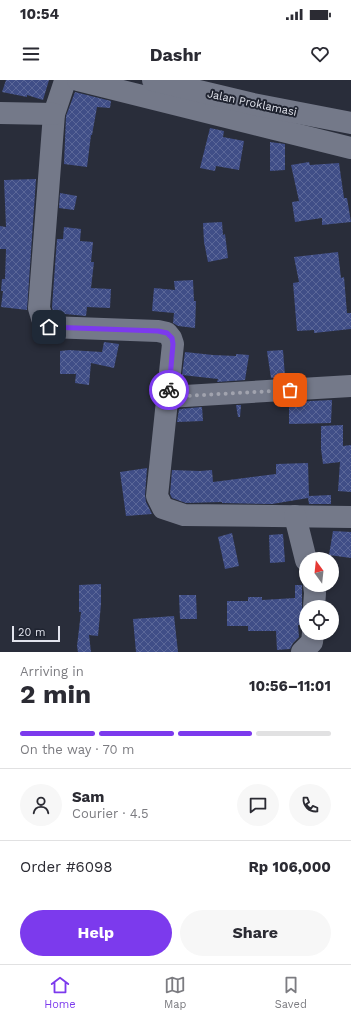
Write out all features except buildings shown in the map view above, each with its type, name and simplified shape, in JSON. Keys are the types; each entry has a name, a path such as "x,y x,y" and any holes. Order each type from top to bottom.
{"street":[{"path":"68,80 64,84 54,114 39,308 42,318 49,327 158,331 167,333 172,338 173,344 168,397 157,496 163,508 184,515 351,517"},
{"path":"78,80 351,148"},
{"name":"Jalan Proklamasi","path":"153,80 253,104 351,123"},
{"path":"0,113 54,114"},
{"path":"168,397 351,386"},
{"path":"295,516 304,552"},
{"path":"302,652 312,640"}],"way so far":[{"path":"169,390 168,397 290,390"}],"route":[{"path":"49,327 158,331 167,333 172,338 173,344 169,390"}]}
